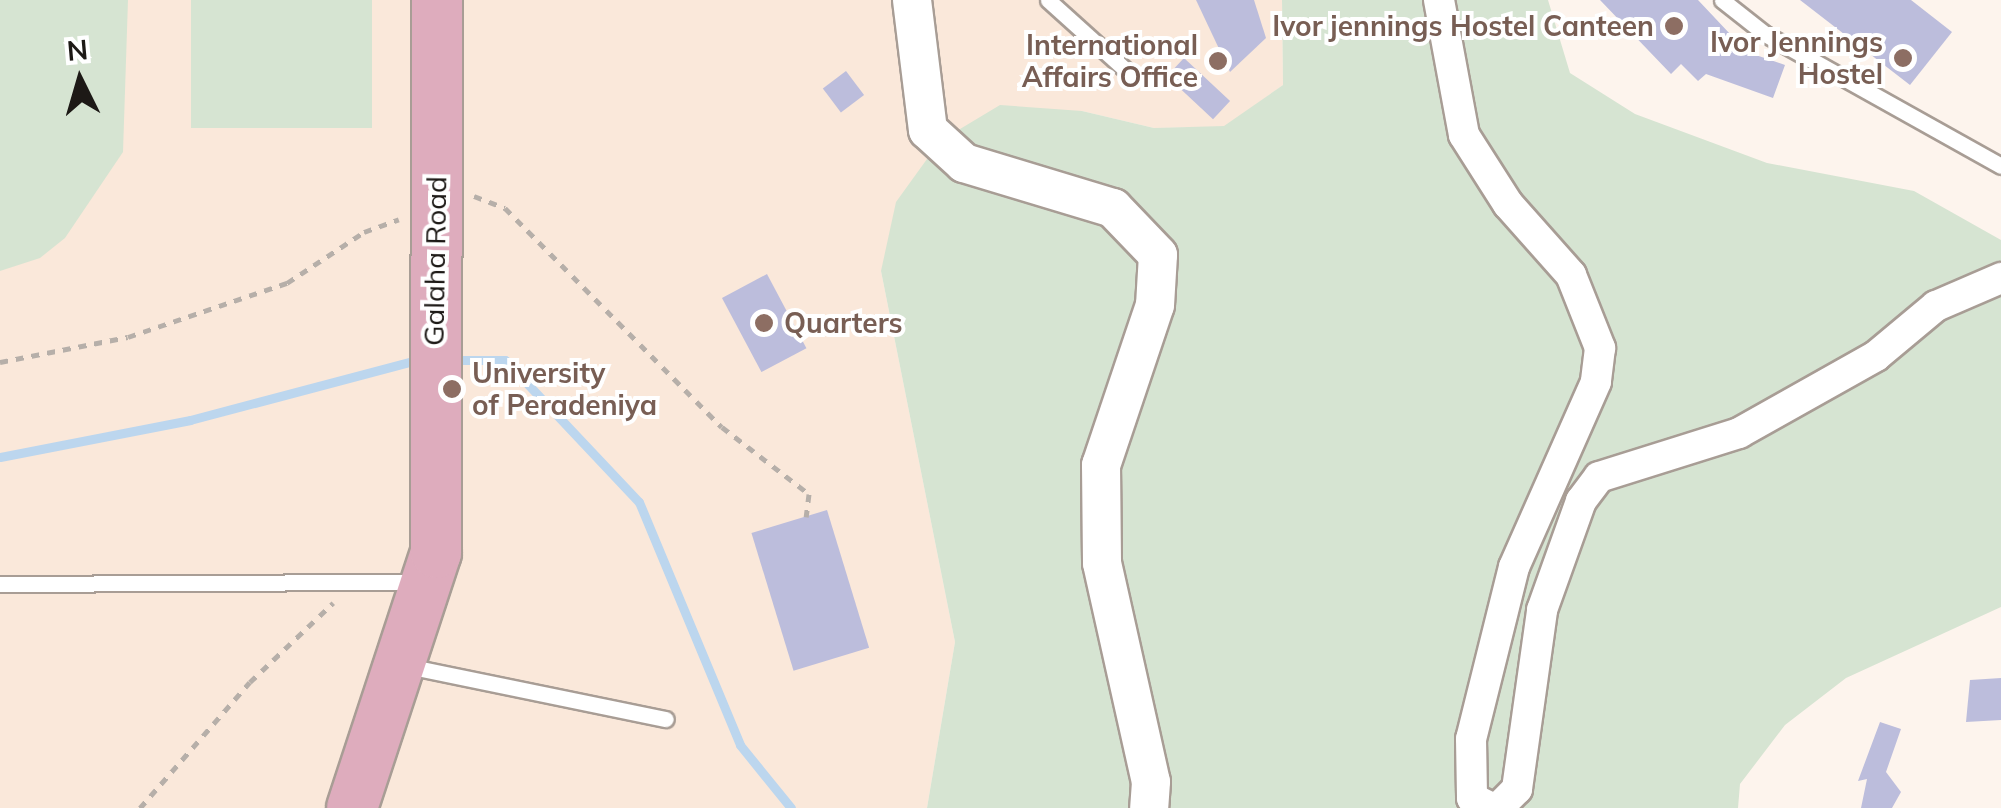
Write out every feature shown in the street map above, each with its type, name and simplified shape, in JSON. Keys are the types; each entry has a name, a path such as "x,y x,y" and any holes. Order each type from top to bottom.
{"main road":[{"name":"Galaha Road","path":"352,808 403,665 436,553 433,308 437,0"}],"street":[{"path":"912,0 928,130 964,163 1112,208 1158,254 1155,305 1101,465 1102,563 1151,782 1148,808"},
{"path":"1438,0 1464,135 1508,204 1572,274 1600,348 1596,382 1514,567 1471,739 1482,805 1517,789 1542,610 1580,501 1599,477 1738,433 1876,356 1936,306 2001,278"}],"lane":[{"path":"1048,0 1128,73"},
{"path":"1722,0 1765,34 2001,166"},
{"path":"0,584 426,582"},
{"path":"403,665 666,719"}],"path":[{"path":"0,362 128,337 287,283 364,232 437,194 505,208 722,427 808,494 806,517"},
{"path":"140,808 250,682 354,582"}],"shaded area":[{"name":"University of Peradeniya","path":"0,0 1282,0 1283,85 1225,127 1154,128 1082,111 881,271 955,642 927,808 0,808"}],"green space":[{"path":"0,0 128,0 123,152 65,238 40,258 0,271"},
{"path":"191,0 372,0 372,128 191,128"},
{"path":"1282,0 1548,0 1570,73 1635,114 1767,163 1914,191 2001,240 2001,607 1846,678 1785,725 1740,784 1738,808 927,808 955,642 881,271 896,202 940,141 1000,105 1082,111 1154,128 1224,126 1283,85"}],"building":[{"path":"1196,0 1254,0 1266,38 1230,72"},
{"name":"Ivor jennings Hostel Canteen","path":"1600,0 1698,0 1747,52 1785,65 1773,98 1706,74 1698,81 1681,64 1671,74"},
{"name":"Ivor Jennings Hostel","path":"1800,0 1911,0 1952,32 1910,85"},
{"path":"1184,58 1230,101 1213,119 1167,76"},
{"path":"846,71 864,95 841,112 823,88"},
{"name":"Quarters","path":"767,274 806,348 761,372 722,298"},
{"path":"827,510 869,648 794,671 751,533"},
{"path":"2001,678 2001,720 1966,722 1970,680"},
{"path":"1880,722 1901,729 1886,772 1901,792 1892,808 1861,808 1867,779 1858,781"}],"waterway":[{"path":"0,457 190,420 421,359"},
{"path":"452,360 505,360 639,502 740,745 791,808"}],"place":[{"name":"Ivor jennings Hostel Canteen","path":"1674,26"},
{"name":"Ivor Jennings Hostel","path":"1903,58"},
{"name":"International Affairs Office","path":"1218,61"},
{"name":"Quarters","path":"764,323"},
{"name":"University of Peradeniya","path":"452,389"}]}
